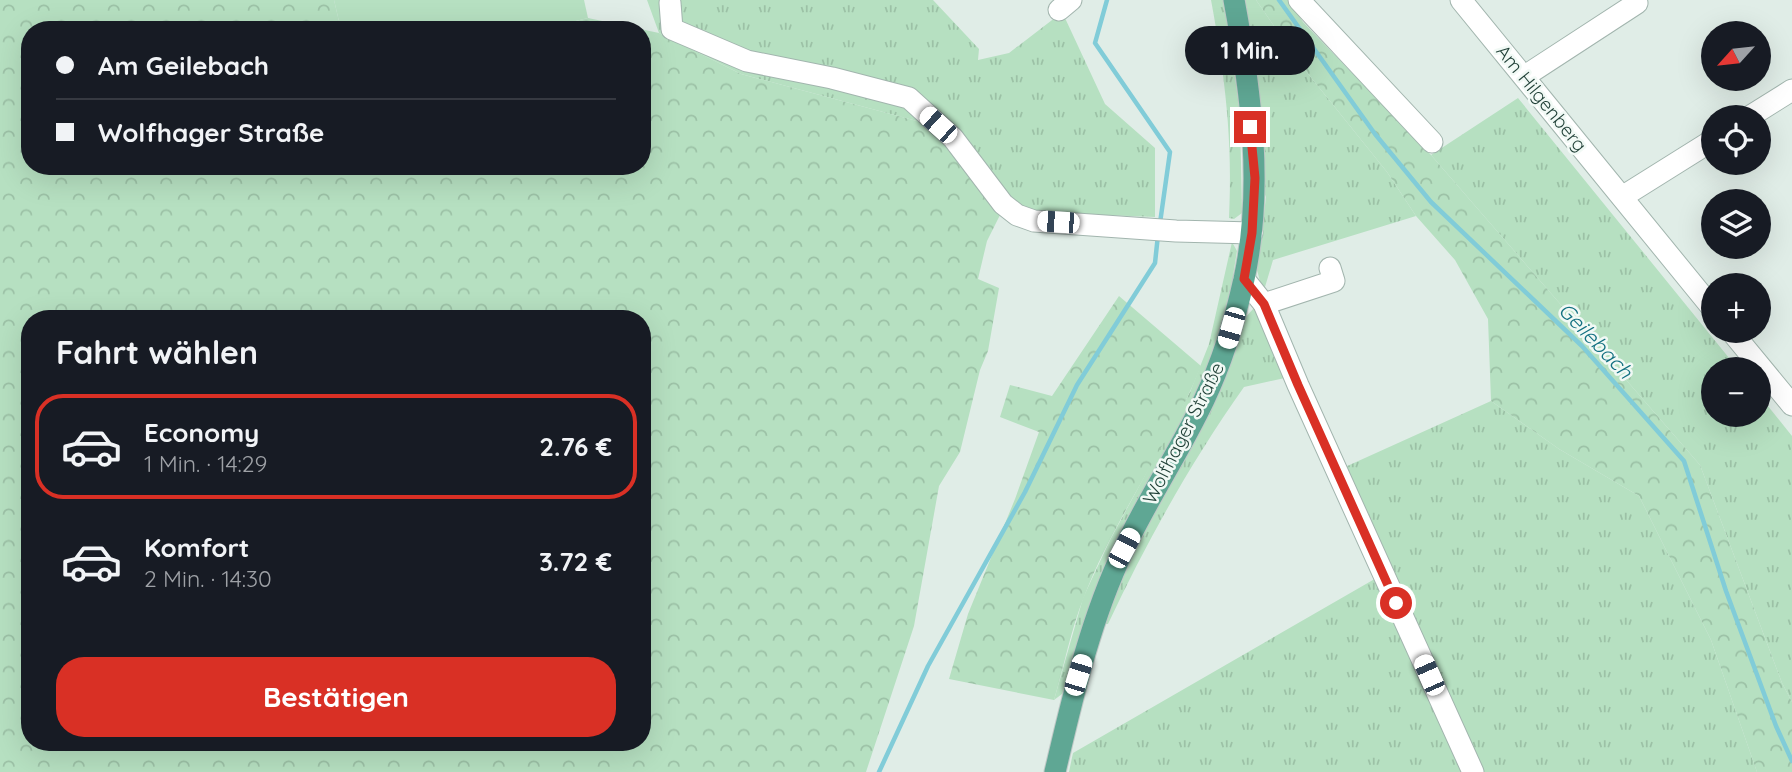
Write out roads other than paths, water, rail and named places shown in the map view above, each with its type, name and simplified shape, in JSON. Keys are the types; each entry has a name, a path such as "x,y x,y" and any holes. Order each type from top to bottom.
{"main road":[{"name":"Wolfhager Straße","path":"1055,772 1078,675 1100,604 1124,548 1204,401 1224,352 1244,279 1252,233 1255,178 1243,51 1234,0"}],"street":[{"path":"1299,0 1432,142"},
{"name":"Am Hilgenberg","path":"1469,2 1525,76 1701,294"},
{"path":"670,3 672,29 747,61 832,78 909,98 953,138 1003,204 1033,227 1252,233"},
{"path":"1525,76 1637,3"},
{"path":"1768,105 1792,90"},
{"path":"1622,197 1701,148"},
{"path":"1264,304 1334,281 1330,268"},
{"path":"1244,279 1264,304 1473,772"},
{"path":"1741,343 1792,405"}],"waterway":[{"path":"1107,0 1095,43 1170,152 1160,223"},
{"name":"Geilebach","path":"1279,0 1375,134 1431,202 1582,346 1684,461 1726,591 1776,726 1792,761"},
{"path":"879,772 928,666 1025,492 1077,385 1155,263 1158,235"}]}
